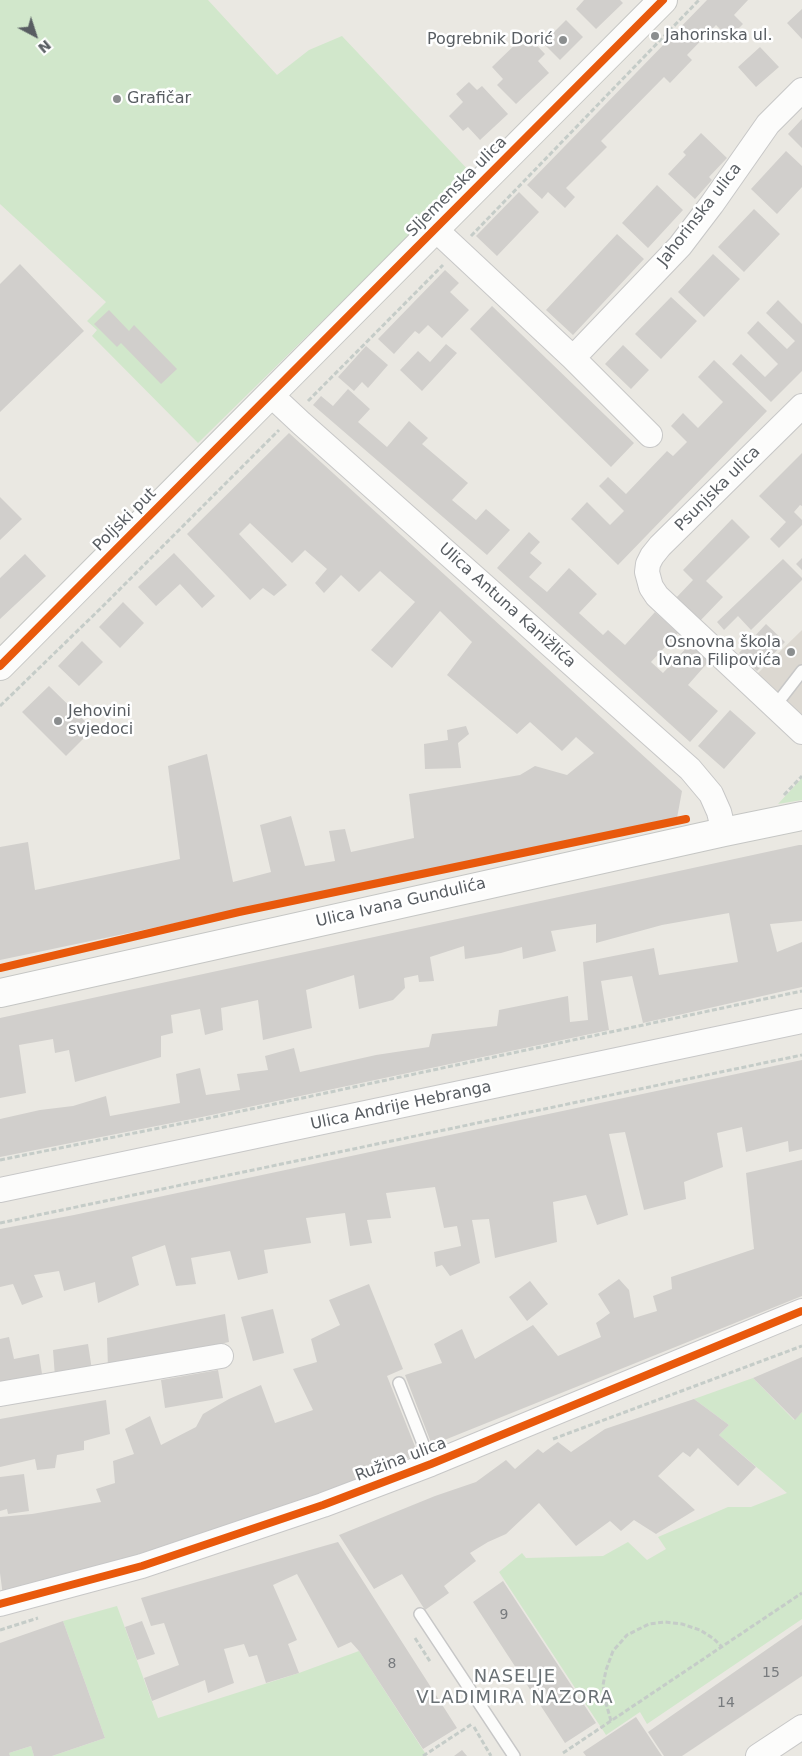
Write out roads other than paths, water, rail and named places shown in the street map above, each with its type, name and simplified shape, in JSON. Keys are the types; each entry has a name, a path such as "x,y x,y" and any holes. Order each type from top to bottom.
{"street":[{"name":"Sljemenska ulica","path":"270,394 663,0"},
{"name":"Jahorinska ulica","path":"573,358 680,246 768,124 802,90"},
{"path":"435,229 573,358 650,435"},
{"name":"Ulica Antuna Kanižlića","path":"270,394 690,769 711,794 719,812 724,832"},
{"name":"Poljski put","path":"0,666 270,394"},
{"name":"Psunjska ulica","path":"774,706 657,596 648,578 648,564 660,546 802,406"},
{"path":"774,706 802,732"},
{"name":"Ulica Ivana Gundulića","path":"0,993 801,816"},
{"name":"Ulica Andrije Hebranga","path":"0,1190 802,1021"},
{"name":"Ružina ulica","path":"0,1604 142,1566 323,1505 431,1464 802,1311"},
{"path":"0,1394 221,1356"},
{"path":"758,1756 802,1727"}],"lane":[{"path":"774,706 802,670"},
{"path":"399,1383 431,1464"},
{"path":"420,1614 514,1756"}],"place":[{"name":"Jahorinska ul.","path":"655,36"},
{"name":"Pogrebnik Dorić","path":"563,40"},
{"name":"Grafičar","path":"117,99"},
{"name":"Osnovna škola Ivana Filipovića","path":"791,652"},
{"name":"Jehovini svjedoci","path":"58,721"}],"district":[{"name":"NASELJE VLADIMIRA NAZORA","path":"515,1687"}]}
